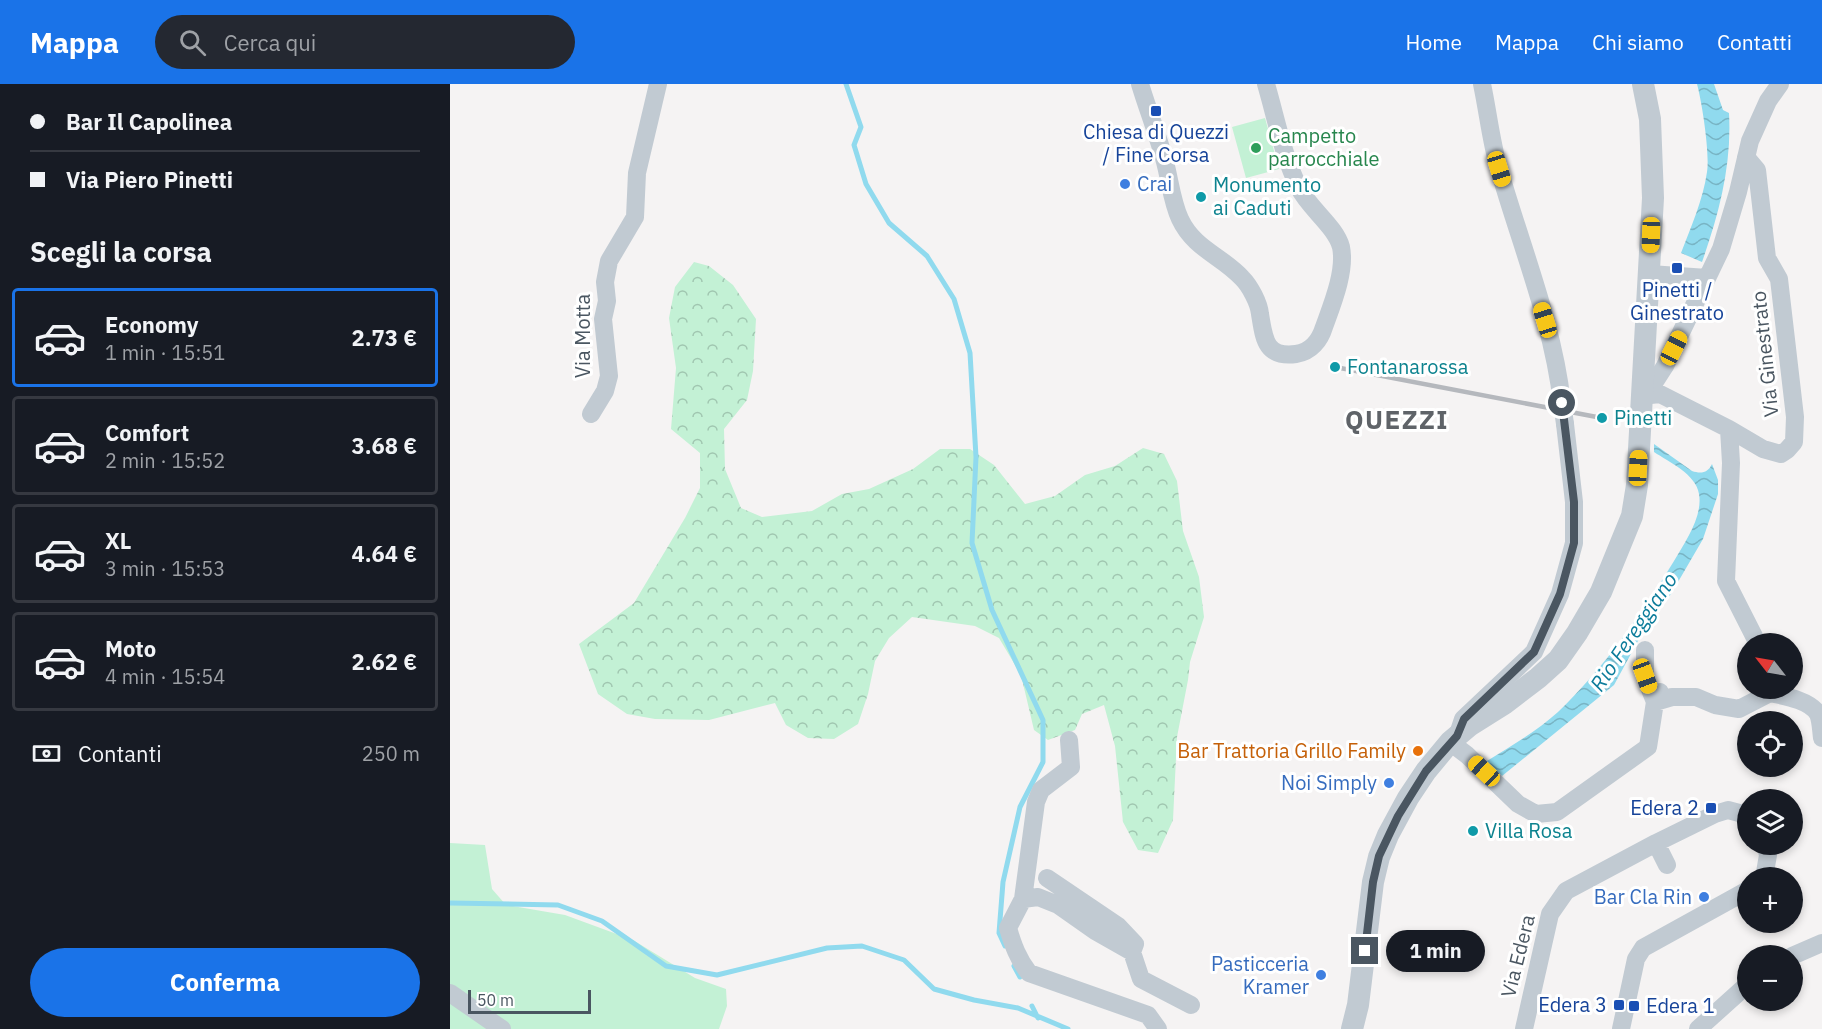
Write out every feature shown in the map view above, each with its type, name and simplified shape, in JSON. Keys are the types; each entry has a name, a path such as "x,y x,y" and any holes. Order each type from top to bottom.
{"street":[{"name":"Via Motta","path":"591,414 605,391 609,376 603,320 607,301 605,282 609,261 635,217 637,173 658,84"},
{"path":"1140,84 1176,206 1188,233 1200,246 1243,279 1258,305 1261,328 1268,346 1282,354 1295,354 1310,349 1321,336 1338,288 1341,247 1335,234 1309,203 1296,181 1266,84"},
{"path":"1458,744 1464,719 1534,652 1560,594 1574,543 1574,502 1559,376 1545,320 1498,165 1482,84"},
{"path":"1352,1029 1358,1005 1373,882 1379,856 1408,798 1426,771 1558,660 1587,618 1601,592 1632,516 1637,485 1653,198 1650,119 1643,84"},
{"path":"1641,396 1665,366 1721,249 1750,141 1763,111 1780,84"},
{"name":"Via Ginestrato","path":"1641,396 1660,394 1763,449 1781,454 1794,442 1795,417 1779,279 1767,258 1757,170 1746,158"},
{"path":"1650,274 1707,278"},
{"path":"1729,429 1731,463 1726,581 1752,633"},
{"path":"1458,744 1518,804 1536,814 1557,812 1648,747 1657,697 1645,676 1645,650"},
{"path":"1657,697 1696,697 1715,705 1740,710 1758,699"},
{"path":"1793,699 1813,708 1818,715 1822,738"},
{"path":"1069,740 1071,767 1041,790 1036,802 1023,899 1008,928 1013,948 1029,973 1132,1008 1148,1015 1158,1029"},
{"name":"Via Edera","path":"1524,1029 1550,914 1566,891 1715,814 1728,810 1737,812"},
{"path":"1656,843 1667,865"},
{"path":"1047,878 1118,926 1135,944 1132,952 1141,980 1191,1005"},
{"path":"1621,1029 1636,959 1643,948 1737,896"},
{"path":"1023,899 1038,897 1058,905 1095,931 1132,952"},
{"path":"1803,951 1822,943"},
{"path":"450,993 502,1029"},
{"path":"1698,1029 1737,994"}],"green space":[{"name":"Campetto parrocchiale","path":"1265,118 1279,169 1246,178 1232,127"},
{"path":"694,262 709,266 733,285 756,319 753,371 747,400 724,429 725,469 741,508 762,517 812,511 842,494 869,489 913,469 940,449 970,449 994,465 1025,504 1055,496 1085,475 1115,466 1143,448 1164,454 1177,481 1183,531 1199,577 1204,617 1190,662 1177,737 1173,820 1158,853 1138,850 1123,822 1115,746 1104,705 1082,714 1075,730 1048,740 1034,730 1021,675 999,638 975,626 912,617 889,638 875,661 868,694 858,724 834,739 808,738 786,725 775,703 709,720 655,719 627,714 598,694 579,644 634,603 685,518 700,488 700,453 671,429 676,368 669,318 675,287"},
{"path":"450,843 485,845 492,889 506,905 565,915 633,940 695,978 726,989 727,1006 719,1029 450,1029"}],"water":[{"path":"1697,84 1714,84 1723,110 1729,113 1728,151 1723,189 1702,262 1681,253 1700,203 1708,164 1705,128"},
{"name":"Rio Fereggiano","path":"1654,444 1692,471 1704,472 1712,464 1718,480 1718,494 1703,539 1671,594 1645,628 1614,685 1502,776 1487,761 1550,719 1591,677 1621,640 1648,601 1692,529 1700,503 1697,487 1681,469 1654,452"}],"waterway":[{"path":"846,84 861,127 854,145 866,184 889,223 927,256 954,299 970,353 976,457 972,543 992,610 1043,720 1043,762 1020,807 1003,882 999,933 1005,946"},
{"path":"450,903 558,905 602,921 666,966 717,975 827,948 862,946 904,960 934,989 974,1000 1018,1008 1068,1029"},
{"path":"1014,966 1020,977"},
{"path":"1032,1006 1038,1018"}],"railway":[{"path":"1335,367 1602,418"}],"place":[{"name":"Chiesa di Quezzi / Fine Corsa","path":"1156,111"},
{"name":"Campetto parrocchiale","path":"1256,148"},
{"name":"Crai","path":"1125,184"},
{"name":"Monumento ai Caduti","path":"1201,197"},
{"name":"Pinetti / Ginestrato","path":"1677,268"},
{"name":"Fontanarossa","path":"1335,367"},
{"name":"Pinetti","path":"1602,418"},
{"name":"Bar Trattoria Grillo Family","path":"1418,751"},
{"name":"Noi Simply","path":"1389,783"},
{"name":"Edera 2","path":"1711,808"},
{"name":"Villa Rosa","path":"1473,831"},
{"name":"Bar Cla Rin","path":"1704,897"},
{"name":"Pasticceria Kramer","path":"1321,975"},
{"name":"Edera 3","path":"1619,1005"},
{"name":"Edera 1","path":"1634,1006"}],"district":[{"name":"QUEZZI","path":"1397,420"}],"route":[{"path":"1365,951 1373,882 1379,856 1398,816 1426,771 1457,736 1464,719 1534,652 1560,594 1574,543 1574,502 1562,403"}]}
